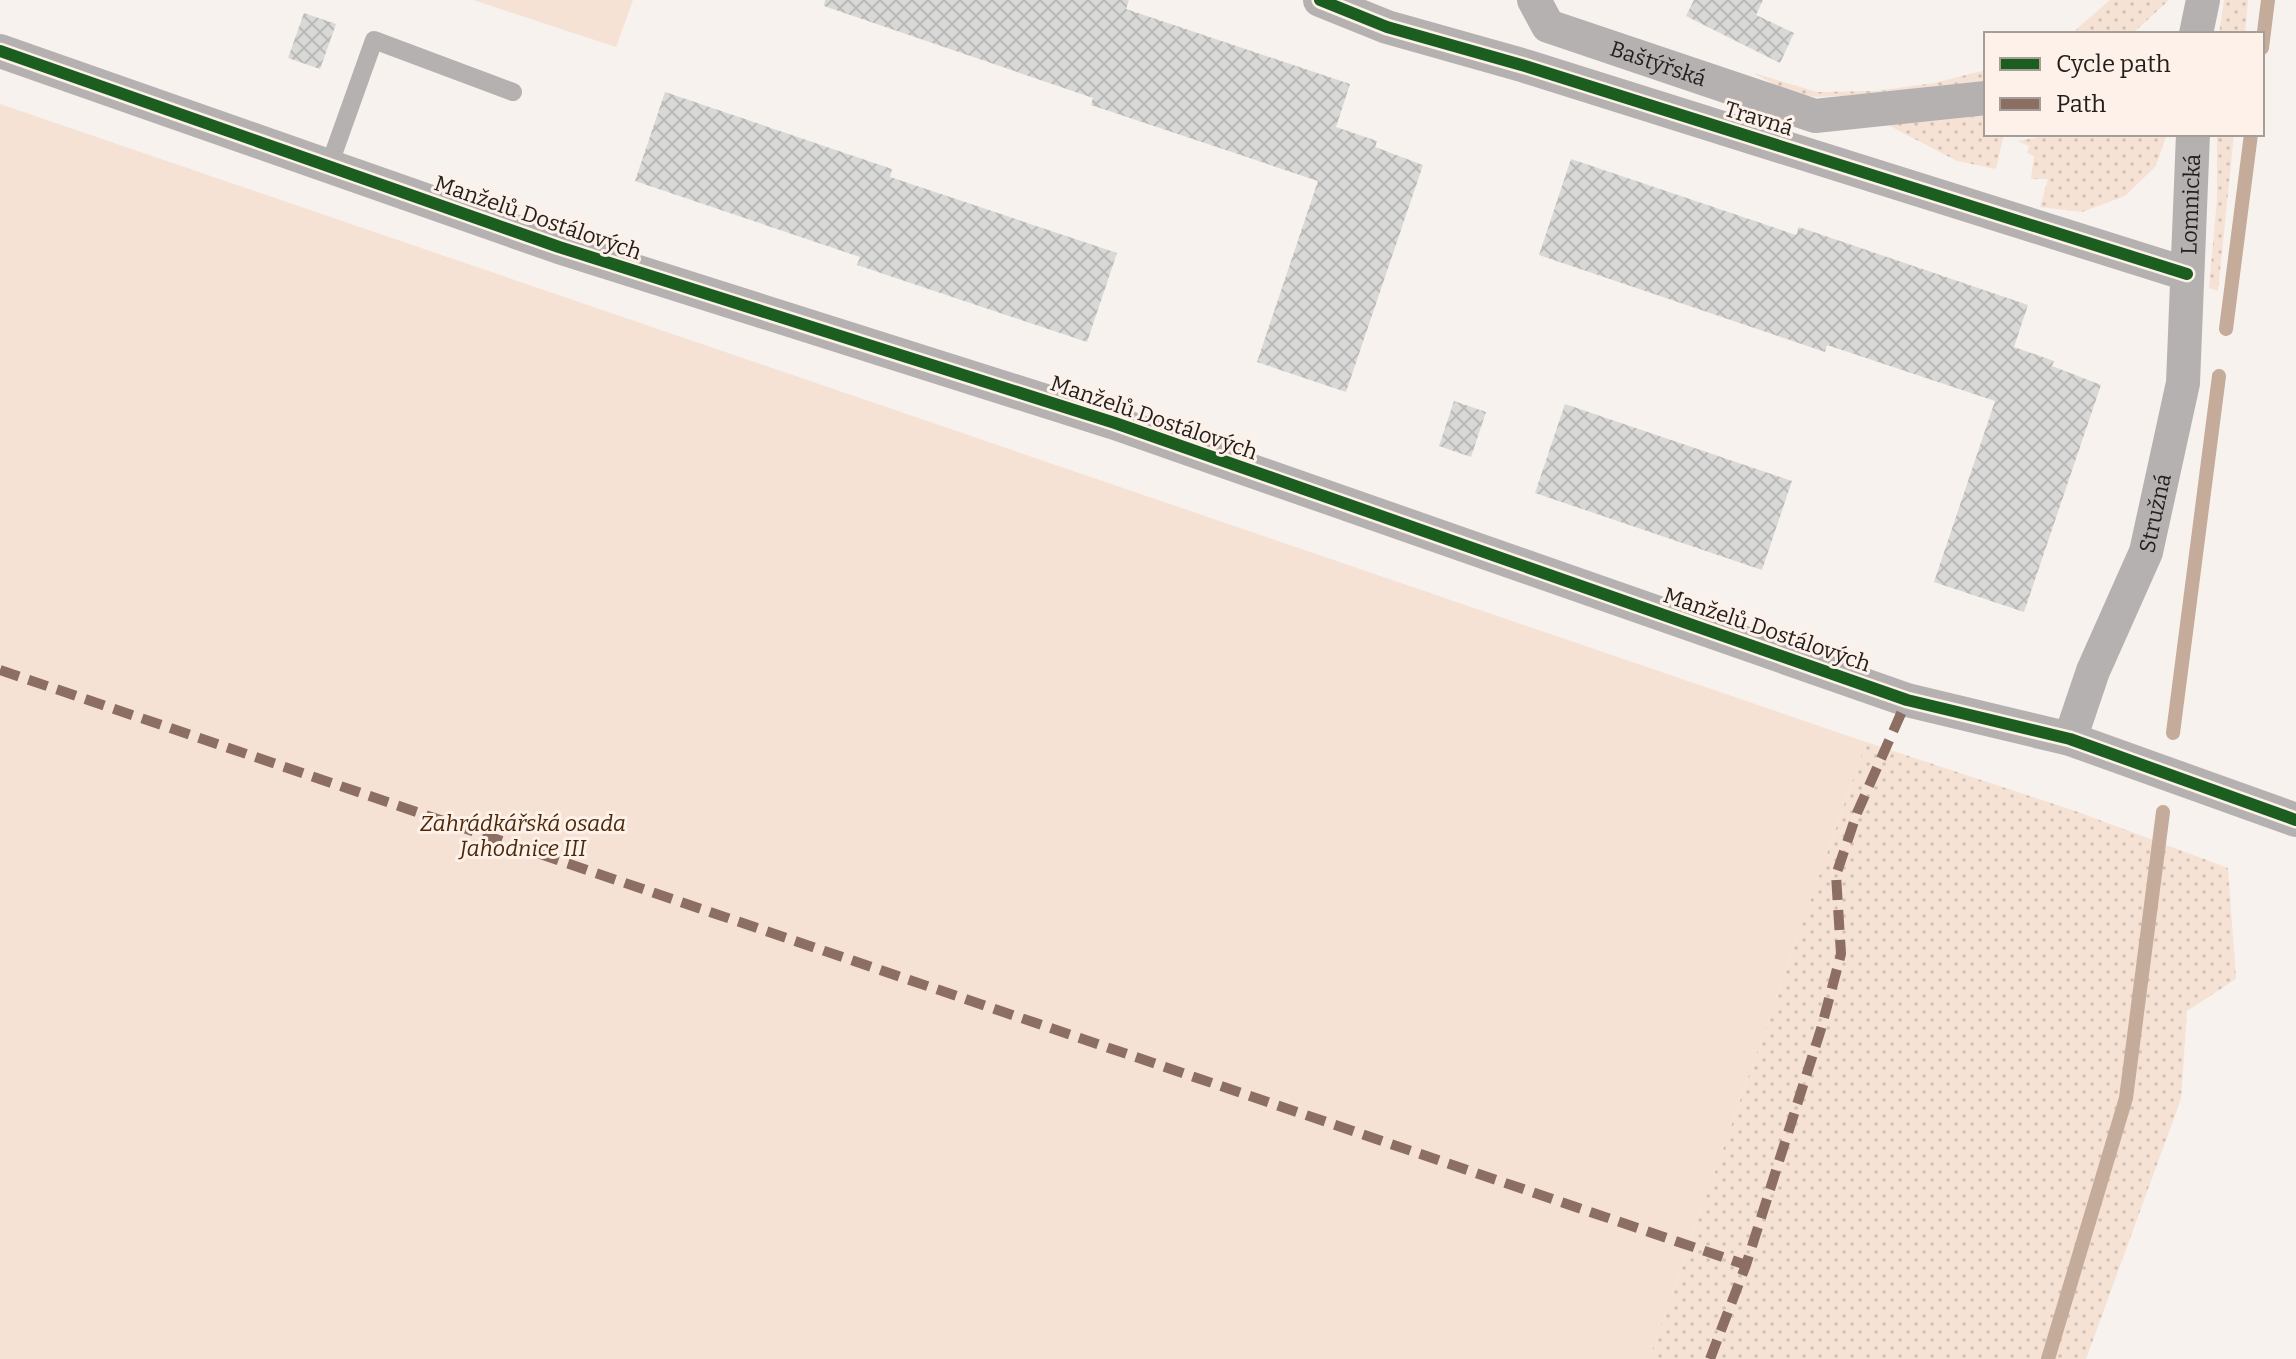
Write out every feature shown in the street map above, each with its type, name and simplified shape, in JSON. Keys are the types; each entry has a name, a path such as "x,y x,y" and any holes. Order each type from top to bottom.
{"street":[{"name":"Travná","path":"1320,0 1387,27 1525,66 2187,274"},
{"name":"Baštýřská","path":"1534,0 1548,26 1815,116 1984,98"},
{"path":"2196,32 2203,0"},
{"name":"Manželů Dostálových","path":"0,51 559,247 1115,423 1907,700 2070,739 2296,820"},
{"name":"Lomnická","path":"2187,274 2193,136"},
{"name":"Stružná","path":"2070,739 2093,671 2146,552 2183,383 2187,274"}],"lane":[{"path":"329,166 374,40 513,92"}],"green space":[{"path":"473,0 633,0 616,47"},
{"path":"2110,0 2169,0 2134,32 2073,32"},
{"path":"2224,0 2248,0 2245,32 2219,32"},
{"path":"1984,70 1984,81 1816,97 1788,93 1754,73 1817,92 1875,91 1934,83"},
{"name":"Zahrádkářská osada Jahodnice III","path":"0,104 1866,742 1649,1359 0,1359"},
{"path":"1984,113 1984,136 2004,136 1996,169 1957,161 1884,123"},
{"path":"2166,136 2156,166 2125,196 2082,212 2040,207 2048,179 2031,179 2034,156 2027,153 2029,146 2017,141"},
{"path":"2217,136 2234,136 2218,291 2209,288 2217,199"},
{"path":"1866,742 2078,812 2228,868 2236,979 2187,1011 2181,1099 2086,1359 1649,1359"}],"building":[{"path":"825,0 1129,0 1126,9 1350,84 1336,127 1377,141 1375,147 1423,165 1346,392 1257,362 1318,181 1091,105 1093,98 824,6"},
{"path":"1694,0 1763,0 1756,15 1794,33 1780,63 1686,16"},
{"path":"304,13 336,24 320,69 288,58"},
{"path":"665,92 892,169 890,177 1117,253 1087,342 857,265 860,257 635,181"},
{"path":"1571,159 1796,235 1799,227 2028,305 2014,347 2054,361 2052,366 2101,385 2024,612 1934,582 1995,401 1827,345 1825,352 1539,255"},
{"path":"1454,401 1486,412 1471,457 1439,446"},
{"path":"1565,404 1792,481 1762,570 1535,493"}],"waterway":[{"path":"2264,32 2268,0"},
{"path":"2226,329 2251,136"},
{"path":"2173,733 2219,376"},
{"path":"2048,1359 2126,1098 2163,812"}],"marked path":[{"path":"0,670 1746,1265"},
{"path":"1710,1359 1746,1265 1821,1029 1841,954 1836,875 1857,813 1907,700"}],"cycle path":[{"path":"1320,0 1387,27 1525,66 2187,274"},
{"path":"0,51 559,247 1115,423 1907,700 2070,739 2296,820"}]}
